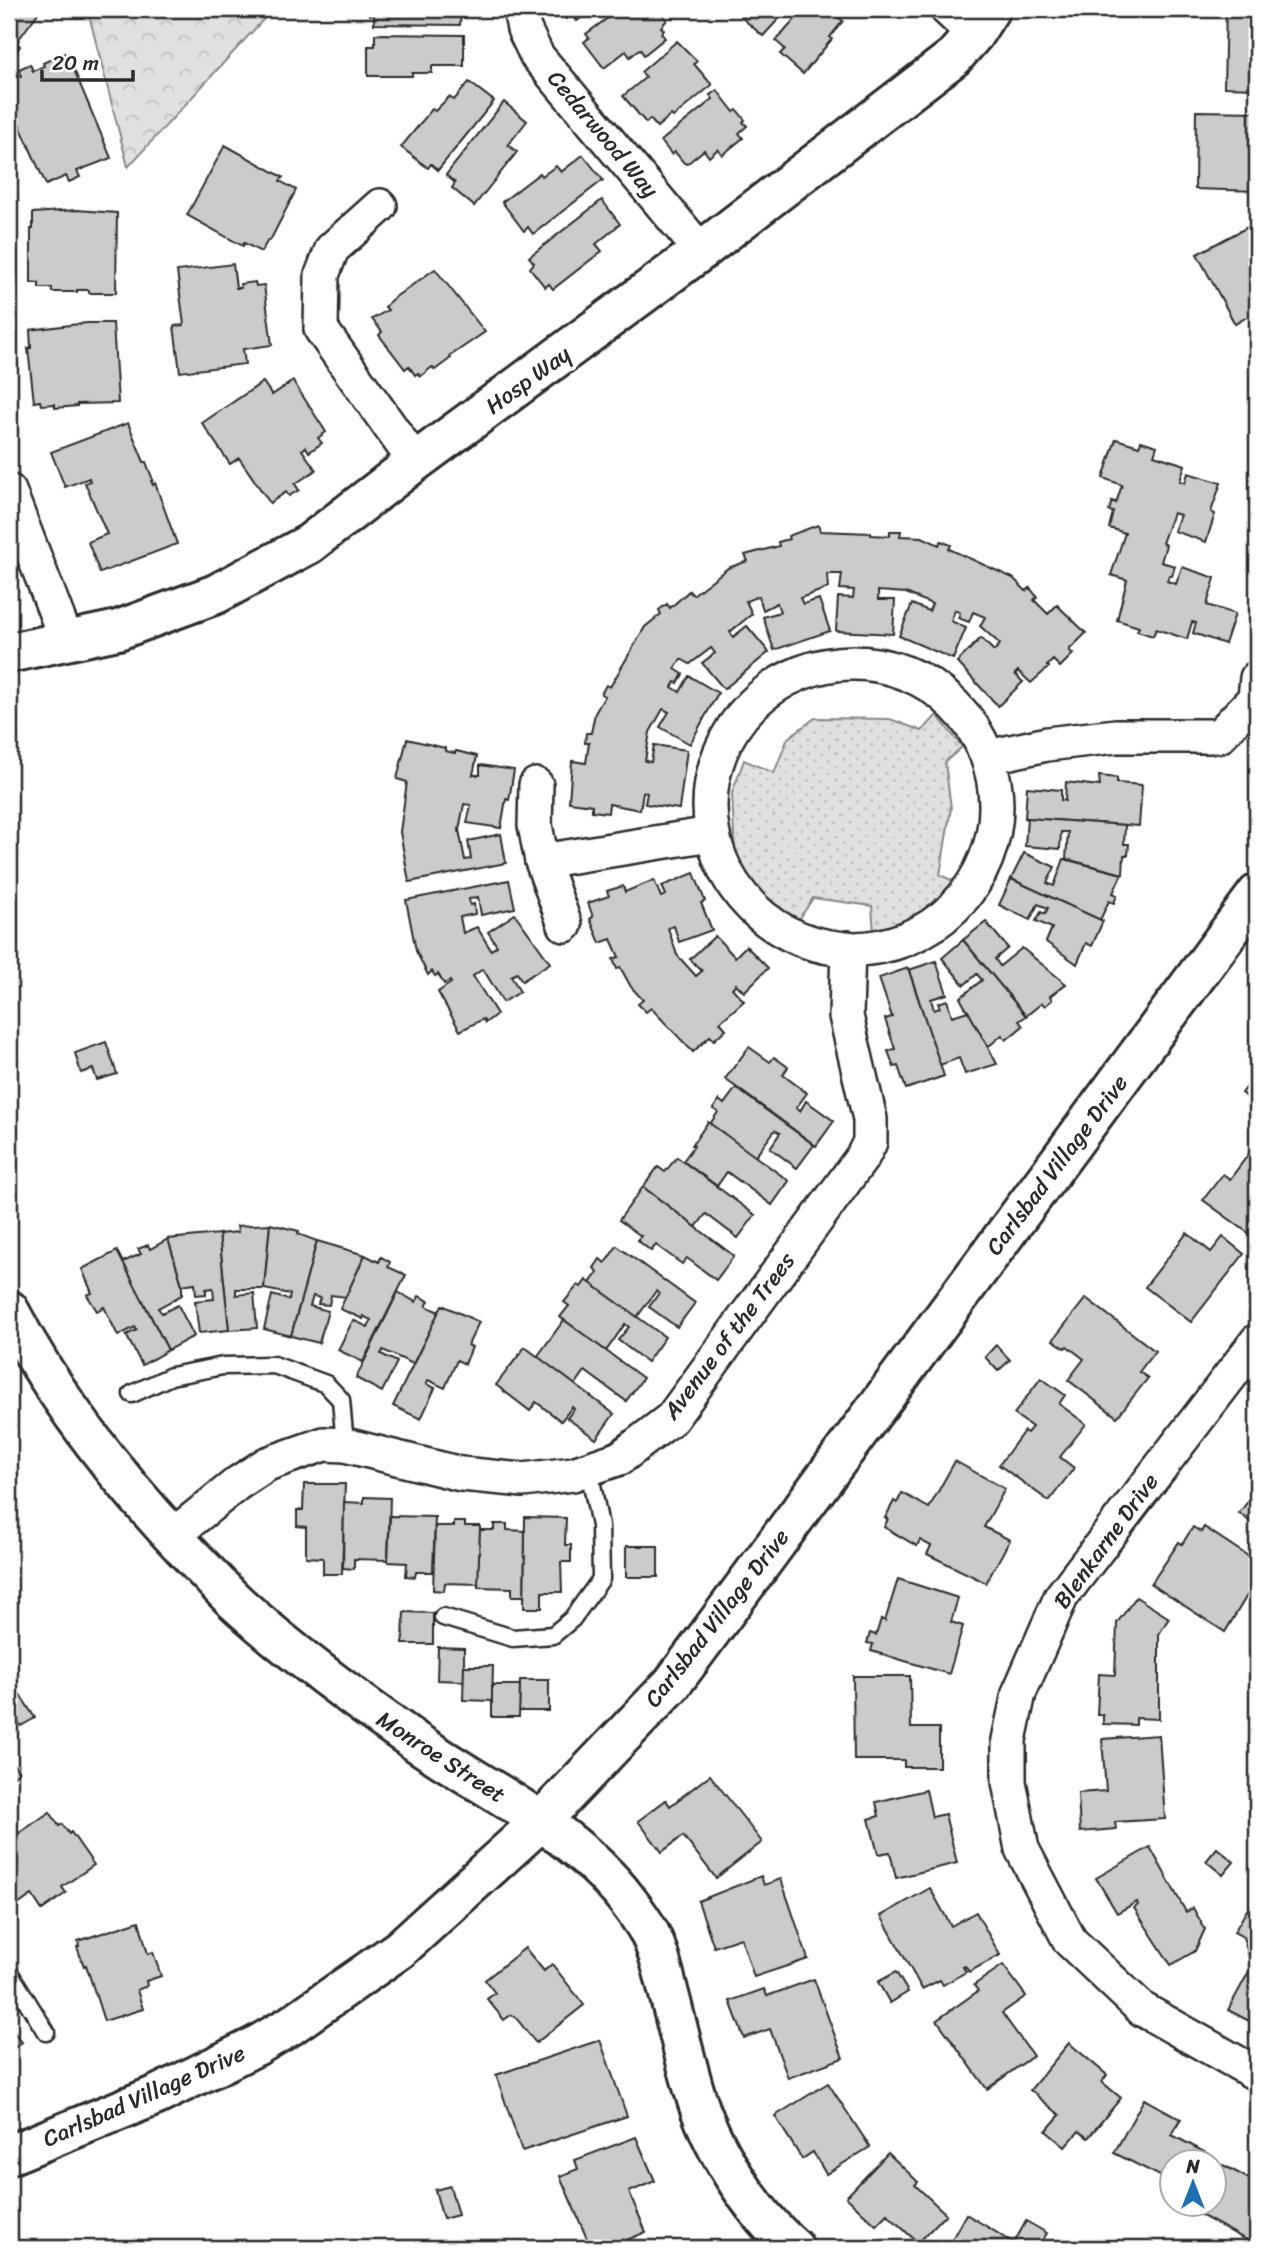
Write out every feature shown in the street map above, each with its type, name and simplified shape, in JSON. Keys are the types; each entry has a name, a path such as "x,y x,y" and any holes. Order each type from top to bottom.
{"main road":[{"name":"Hosp Way","path":"9,653 118,630 216,594 309,544 415,462 701,251 954,57 970,17"},
{"name":"Carlsbad Village Drive","path":"9,2155 157,2095 290,2026 400,1949 540,1822 672,1684 1257,894"},
{"name":"Monroe Street","path":"9,1310 31,1353 118,1476 238,1605 306,1663 414,1741 540,1822 591,1861 618,1889 649,1933 659,1955 695,2094 713,2138 739,2184 777,2234 794,2248"}],"street":[{"name":"Cedarwood Way","path":"520,9 524,29 537,56 701,251"},
{"path":"380,206 332,249 322,275 321,329 415,462"},
{"path":"9,491 66,642"},
{"path":"839,663 876,664 913,675 948,698 971,724 988,757 996,787 997,810 986,860 969,891 947,915 916,935 886,945 859,949 815,944 781,930 756,912 733,886 718,856 711,834 709,807 712,774 721,747 733,726 750,706 769,688 795,674 839,663"},
{"path":"988,757 1047,744 1116,736 1219,736 1255,698 1257,678"},
{"path":"536,785 535,825 542,862 565,925"},
{"path":"542,862 711,834"},
{"name":"Avenue of the Trees","path":"172,1536 238,1483 267,1464 324,1444 345,1445 474,1475 523,1480 573,1474 620,1458 672,1418 863,1156 870,1142 870,1119 846,1016 848,948"},
{"name":"Blenkarne Drive","path":"1257,1340 1060,1597 1018,1693 1009,1740 1009,1782 1021,1849 1070,1941 1142,2009 1257,2074"}],"lane":[{"path":"132,1394 171,1376 223,1366 274,1365 326,1384 341,1401 345,1445"},
{"path":"443,1617 513,1638 552,1635 572,1619 601,1579 600,1526 589,1469"},
{"path":"9,1972 46,2032"}],"green space":[{"path":"78,9 273,9 128,167 90,19"},
{"path":"937,715 962,747 945,762 951,808 940,875 956,882 942,903 901,928 874,934 872,906 813,898 797,923 760,900 735,856 732,793 744,760 774,773 788,738 815,718 890,719 922,731"}],"building":[{"path":"9,9 32,9 38,13 16,43 20,46 13,57 9,54"},
{"path":"369,9 461,9 460,25 374,24 374,15 369,15"},
{"path":"558,9 592,9 577,21 572,15 566,19"},
{"path":"620,9 658,9 667,20 661,27 665,38 644,55 640,49 630,57 626,51 604,68 584,42 589,38 586,34"},
{"path":"740,9 788,9 763,36 741,17 745,13"},
{"path":"804,9 843,9 837,16 843,21 803,74 780,54 785,49 776,41"},
{"path":"1226,9 1257,9 1257,88 1224,87"},
{"path":"375,34 464,35 464,66 432,66 432,73 412,73 412,76 368,76 368,46 375,46"},
{"path":"677,41 697,61 694,64 712,85 657,127 650,119 646,123 623,96 646,77 641,72"},
{"path":"64,53 72,65 111,158 77,171 80,177 69,182 66,176 46,185 9,101 9,81 21,76 19,69 30,64 33,71"},
{"path":"469,82 494,101 438,170 431,164 428,168 401,147 432,109 435,111 449,97 454,100"},
{"path":"717,90 734,112 737,110 745,120 743,122 747,126 739,133 743,138 722,155 718,149 709,157 704,150 687,164 684,163 675,152 672,155 661,141 713,99 710,95"},
{"path":"504,102 527,121 508,145 517,152 474,206 452,188 455,183 446,175"},
{"path":"1196,111 1257,112 1257,191 1195,189"},
{"path":"225,145 283,177 280,181 296,190 270,241 268,240 261,252 244,243 243,246 187,215"},
{"path":"583,155 603,180 533,234 528,227 524,231 502,202 540,173 542,176 556,166 561,172"},
{"path":"602,200 620,224 596,244 602,251 553,289 549,284 545,287 530,268 534,263 529,257"},
{"path":"77,210 117,213 116,293 89,293 89,290 52,292 52,288 39,288 39,283 31,283 33,213"},
{"path":"1257,222 1257,311 1235,324 1197,254"},
{"path":"233,264 236,288 241,288 240,284 255,282 256,286 264,285 272,345 243,349 245,364 180,372 174,326 184,325 177,271"},
{"path":"435,269 485,332 435,370 432,367 420,377 418,373 415,375 409,366 405,369 379,335 382,332 372,319 388,310 385,307 391,300"},
{"path":"87,323 113,323 118,403 77,404 55,408 55,404 41,405 40,401 34,402 28,348 31,348 30,330"},
{"path":"293,381 326,432 318,438 322,443 309,452 306,447 302,450 316,470 295,484 299,490 289,496 286,492 270,503 239,458 230,464 202,423 263,382 272,395"},
{"path":"128,423 146,462 153,485 155,483 177,544 100,573 88,542 107,534 85,483 90,481 89,478 65,487 51,452"},
{"path":"1116,439 1139,446 1141,441 1157,446 1154,455 1185,465 1180,481 1185,483 1188,473 1221,483 1211,512 1215,514 1206,542 1174,531 1180,515 1173,513 1162,543 1166,545 1161,562 1175,566 1167,581 1176,584 1182,567 1215,578 1207,605 1235,614 1225,644 1193,633 1196,623 1192,622 1187,639 1156,629 1153,636 1137,631 1139,627 1117,620 1127,580 1111,575 1125,533 1109,528 1113,512 1109,511 1112,501 1116,503 1122,485 1103,478"},
{"path":"818,525 820,531 871,535 890,536 890,531 901,531 900,536 922,537 939,545 941,541 951,545 949,549 1013,578 1026,591 1030,588 1037,597 1034,600 1048,614 1057,605 1086,633 1069,650 1073,654 1060,667 1053,660 1031,683 1018,671 1015,674 1023,682 998,706 957,662 981,638 994,651 1000,644 980,626 985,617 973,612 969,622 958,618 960,613 955,610 951,621 966,628 953,659 899,636 912,604 929,611 932,604 906,593 878,591 878,600 895,600 893,634 836,631 838,597 853,598 854,590 840,589 842,574 827,574 828,588 800,598 803,604 819,599 830,631 774,650 763,617 780,612 777,603 763,610 759,596 746,601 752,614 730,632 733,637 747,626 769,652 724,689 702,663 715,653 711,648 690,664 681,659 675,669 683,674 672,687 680,692 689,676 718,693 690,744 660,727 669,712 663,709 650,732 645,761 651,762 654,745 687,750 679,809 645,804 647,793 643,792 640,810 609,804 608,813 592,811 592,805 569,802 572,761 586,763 589,743 585,743 586,733 591,733 595,713 605,696 601,694 606,685 610,687 645,627 661,614 659,610 667,604 670,608 689,591 693,595 728,568 748,561 745,555 779,546 778,542 789,539 788,536"},
{"path":"407,739 445,748 445,751 477,756 473,775 480,775 480,765 514,770 501,828 467,823 471,805 464,804 459,830 465,860 471,859 468,841 501,834 506,863 409,882 400,832 407,782 397,779"},
{"path":"1099,776 1117,778 1117,783 1142,785 1139,826 1025,818 1027,787 1061,790 1061,800 1065,801 1066,782 1100,786"},
{"path":"1027,818 1125,825 1124,844 1129,844 1128,855 1124,855 1123,874 1066,859 1068,832 1061,832 1060,849 1025,846"},
{"path":"1024,853 1055,867 1047,883 1054,886 1064,859 1122,874 1113,893 1117,895 1114,903 1109,901 1100,920 1011,879"},
{"path":"694,873 705,901 701,903 712,930 679,942 674,926 668,928 677,955 696,976 702,971 690,959 715,936 735,957 746,946 768,968 744,992 736,984 732,988 744,1001 720,1022 726,1029 714,1040 710,1036 693,1052 651,1008 646,1012 638,1004 643,1000 631,987 620,967 617,969 613,959 619,957 611,939 600,943 590,919 593,917 588,903 609,896 607,891 623,886 625,892 654,880 661,897 666,895 662,886"},
{"path":"1011,879 1103,921 1092,946 1086,943 1077,964 1046,942 1052,928 1036,921 1041,912 1045,914 1048,908 1038,904 1030,920 999,905"},
{"path":"509,880 515,908 481,915 478,897 469,899 470,905 474,904 475,914 460,917 463,933 477,927 491,950 497,946 488,932 515,914 550,963 522,981 517,973 511,976 520,992 503,1002 483,969 473,976 497,1014 485,1023 483,1019 460,1031 438,992 451,983 450,981 444,984 438,974 435,976 432,971 428,975 416,951 406,900"},
{"path":"986,922 1008,948 995,959 1000,966 1022,948 1066,984 1050,996 1052,1000 1045,1006 1042,1003 1026,1016 963,940"},
{"path":"963,940 1026,1016 1019,1021 1023,1026 1006,1040 1002,1035 988,1047 960,998 982,980 977,974 964,985 942,958"},
{"path":"936,961 947,994 931,999 934,1010 940,1008 938,1003 947,1000 952,1016 968,1011 997,1064 965,1074 959,1058 940,1065 909,970"},
{"path":"908,968 944,1076 906,1089 898,1066 894,1067 888,1051 895,1049 885,1019 892,1017 879,978"},
{"path":"106,1042 117,1074 97,1080 93,1069 81,1073 75,1053"},
{"path":"749,1047 770,1062 774,1057 788,1067 783,1075 807,1093 796,1108 800,1111 806,1101 834,1121 816,1146 725,1079"},
{"path":"1257,1074 1257,1113 1247,1105 1251,1100 1242,1093"},
{"path":"736,1088 814,1145 797,1168 770,1148 780,1133 775,1130 755,1157 710,1124 718,1112 713,1109 719,1100 724,1104"},
{"path":"708,1122 789,1181 772,1205 727,1172 717,1186 683,1161"},
{"path":"1251,1151 1257,1156 1257,1233 1254,1237 1203,1200 1223,1174 1230,1179"},
{"path":"677,1157 755,1215 738,1238 706,1214 696,1227 643,1187 658,1167 665,1172"},
{"path":"643,1187 734,1256 716,1280 687,1258 682,1264 656,1245 651,1251 637,1240 641,1236 619,1220"},
{"path":"270,1224 264,1289 236,1289 236,1295 254,1293 257,1328 229,1330 219,1234 238,1232 237,1226"},
{"path":"270,1224 299,1231 298,1234 317,1241 291,1336 264,1329 272,1295 289,1300 290,1294 264,1289"},
{"path":"1187,1233 1211,1252 1223,1237 1244,1254 1191,1322 1145,1287"},
{"path":"219,1234 229,1330 199,1333 195,1301 214,1299 213,1288 206,1289 206,1294 196,1295 195,1283 182,1285 168,1239"},
{"path":"168,1239 182,1285 182,1295 158,1308 162,1313 178,1305 194,1336 168,1350 123,1262 141,1254 138,1249 148,1245 150,1249"},
{"path":"317,1241 365,1255 346,1297 331,1295 329,1305 318,1304 320,1298 313,1296 310,1306 328,1311 319,1343 291,1336"},
{"path":"617,1246 695,1303 677,1327 649,1307 659,1293 656,1291 637,1317 590,1283 598,1272 594,1268 600,1259 605,1263"},
{"path":"117,1251 168,1350 142,1365 126,1335 137,1330 135,1327 118,1336 104,1307 97,1311 87,1295 92,1293 82,1269"},
{"path":"365,1255 379,1262 381,1257 390,1262 388,1267 406,1275 363,1362 338,1350 353,1320 368,1327 371,1320 340,1309"},
{"path":"586,1280 665,1337 647,1362 618,1340 629,1327 625,1324 606,1351 560,1317 569,1306 564,1302 578,1285 581,1287"},
{"path":"398,1292 416,1302 419,1296 429,1301 426,1306 439,1312 413,1364 383,1350 381,1354 397,1362 382,1392 356,1378"},
{"path":"1086,1298 1155,1351 1139,1372 1148,1378 1117,1417 1068,1380 1084,1359 1067,1346 1065,1348 1053,1340"},
{"path":"442,1305 479,1322 468,1345 472,1347 465,1364 457,1360 445,1388 428,1380 426,1384 435,1388 421,1419 393,1406"},
{"path":"564,1320 643,1378 626,1401 585,1371 575,1385 537,1357"},
{"path":"996,1345 1010,1360 998,1371 985,1357"},
{"path":"525,1347 614,1414 596,1439 567,1418 574,1409 572,1407 561,1421 536,1402 530,1411 496,1385"},
{"path":"1041,1378 1065,1395 1059,1404 1086,1424 1060,1457 1074,1468 1049,1501 999,1465 1024,1431 1027,1433 1032,1427 1014,1414"},
{"path":"955,1461 1005,1489 984,1527 1010,1540 986,1583 927,1554 931,1546 920,1540 917,1546 884,1527 888,1519 885,1518 894,1501 897,1503 902,1493 929,1508"},
{"path":"304,1484 345,1484 342,1574 323,1574 323,1558 306,1557 306,1527 297,1526 297,1510 303,1510"},
{"path":"1257,1490 1257,1527 1239,1513"},
{"path":"364,1497 390,1498 388,1560 354,1559 354,1569 343,1568 344,1502 364,1503"},
{"path":"390,1516 435,1517 433,1572 416,1572 415,1577 406,1576 407,1563 388,1562"},
{"path":"525,1517 566,1518 565,1545 571,1545 571,1562 561,1562 562,1592 542,1592 542,1608 524,1608"},
{"path":"454,1522 465,1522 465,1526 480,1526 479,1584 445,1583 444,1591 433,1590 435,1526 454,1526"},
{"path":"494,1524 507,1524 507,1530 525,1531 524,1596 512,1596 512,1588 478,1587 480,1530 494,1530"},
{"path":"1193,1527 1201,1532 1204,1527 1257,1562 1257,1579 1225,1632 1151,1584 1179,1542 1182,1544"},
{"path":"626,1546 658,1546 658,1577 626,1577"},
{"path":"898,1579 958,1598 951,1622 963,1626 949,1674 871,1651 873,1644 867,1643 870,1633 876,1635 881,1619 885,1621"},
{"path":"1136,1597 1169,1618 1159,1634 1159,1719 1136,1718 1136,1725 1103,1724 1103,1715 1097,1715 1099,1674 1115,1675 1117,1623"},
{"path":"404,1612 433,1613 433,1644 403,1644"},
{"path":"438,1647 464,1648 464,1681 437,1680"},
{"path":"464,1666 493,1666 492,1701 463,1700"},
{"path":"853,1676 910,1676 911,1728 939,1728 939,1767 904,1767 904,1760 854,1760"},
{"path":"520,1680 549,1680 549,1711 519,1711"},
{"path":"492,1685 520,1685 519,1717 492,1717"},
{"path":"19,1693 35,1718 21,1726 10,1708 17,1704 12,1697"},
{"path":"1159,1735 1165,1819 1115,1822 1116,1829 1080,1832 1078,1793 1106,1791 1102,1739"},
{"path":"9,1757 19,1772 9,1780"},
{"path":"710,1775 762,1842 716,1878 683,1836 662,1852 638,1821 666,1800 670,1806"},
{"path":"926,1790 932,1817 945,1814 957,1863 896,1878 890,1852 878,1854 869,1819 879,1816 876,1802"},
{"path":"50,1812 59,1826 62,1824 69,1834 71,1832 94,1865 62,1887 66,1893 42,1910 32,1895 19,1904 9,1888 9,1840"},
{"path":"1150,1847 1186,1912 1193,1908 1205,1929 1195,1951 1171,1965 1134,1908 1138,1905 1137,1902 1117,1913 1096,1878"},
{"path":"1217,1848 1234,1862 1223,1875 1206,1861"},
{"path":"761,1876 764,1885 781,1879 808,1959 754,1977 741,1938 714,1947 698,1901"},
{"path":"930,1888 951,1926 976,1912 1000,1955 969,1972 963,1967 966,1972 943,1985 940,1980 922,1989 881,1916"},
{"path":"1251,1903 1257,1906 1257,2025 1228,2010 1252,1966 1243,1937 1234,1932"},
{"path":"139,1921 148,1954 153,1952 161,1976 146,1981 147,1986 137,1990 143,2009 104,2021 86,1965 84,1966 77,1947 78,1941"},
{"path":"525,1948 544,1971 552,1964 584,2005 536,2043 516,2018 511,2015 504,2020 487,1999 495,1993 485,1980"},
{"path":"1003,1965 1026,1996 1002,2013 1033,2056 987,2089 937,2020 978,1991 974,1985"},
{"path":"896,1972 908,1992 890,2003 878,1982"},
{"path":"814,1979 843,2058 788,2078 770,2029 744,2038 730,2001 764,1989 767,1996"},
{"path":"9,2026 22,2042 9,2052"},
{"path":"600,2040 627,2116 522,2151 496,2075"},
{"path":"1069,2043 1107,2075 1102,2082 1121,2098 1088,2138 1079,2131 1065,2147 1046,2131 1060,2115 1030,2090"},
{"path":"828,2083 870,2147 826,2174 813,2152 802,2159 775,2116"},
{"path":"1144,2099 1181,2119 1172,2135 1197,2148 1158,2148 1158,2175 1114,2153"},
{"path":"636,2137 655,2181 629,2192 646,2232 608,2248 591,2248 560,2176 578,2169 575,2160"},
{"path":"888,2153 918,2182 915,2185 946,2214 918,2243 887,2214 876,2225 846,2197"},
{"path":"1228,2168 1257,2183 1257,2246 1206,2218 1228,2218"},
{"path":"450,2186 458,2215 443,2219 435,2190"},
{"path":"966,2214 1014,2243 1026,2221 1047,2233 1038,2248 947,2248"}]}
